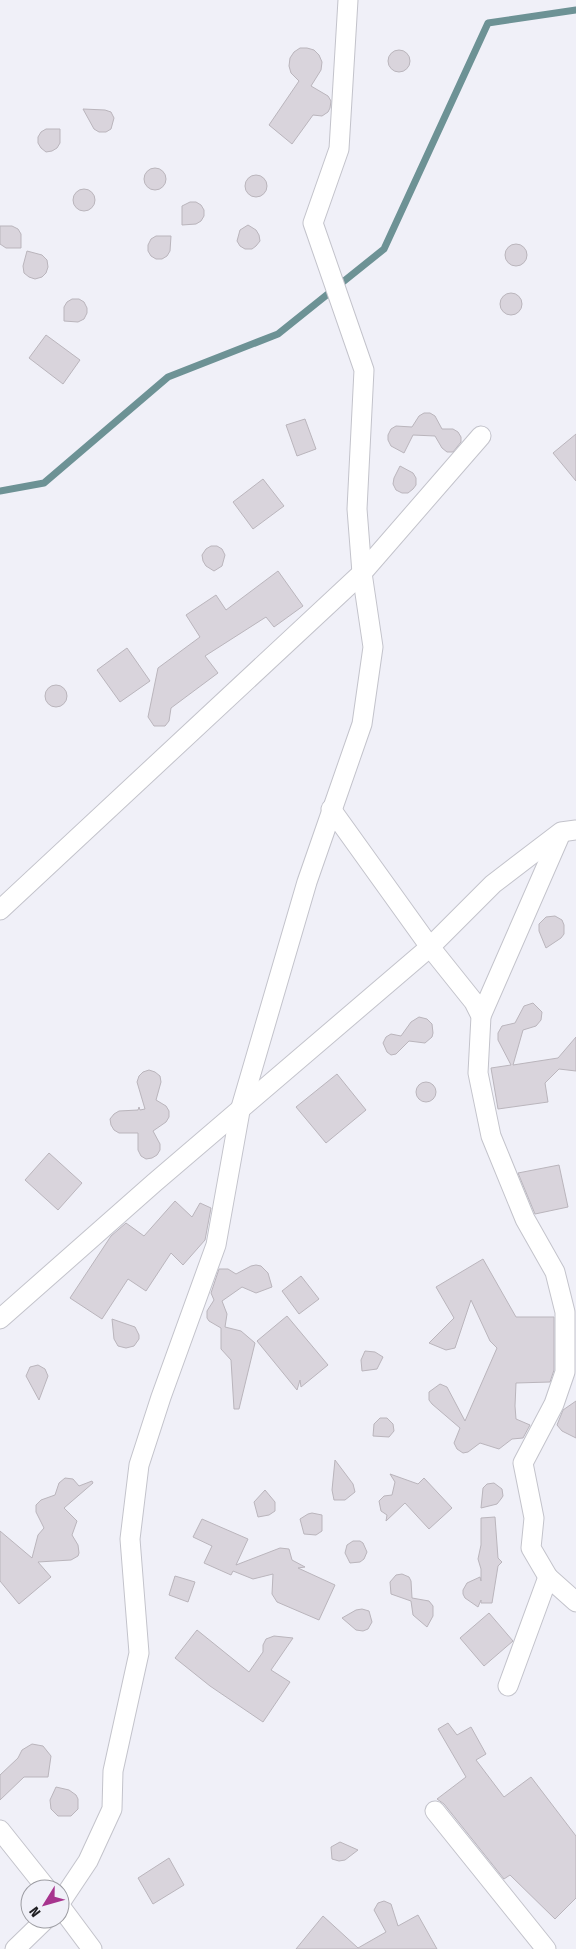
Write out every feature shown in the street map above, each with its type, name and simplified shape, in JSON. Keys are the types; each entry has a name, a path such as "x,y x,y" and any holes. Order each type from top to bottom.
{"street":[{"path":"70,1888 88,1860 112,1810 113,1770 139,1653 130,1539 139,1465 161,1397 216,1245 240,1111 304,891 362,724 373,647 362,573 357,509 364,370 313,223 339,149 348,0"},
{"path":"0,910 362,573 481,436"},
{"path":"331,809 430,947 474,1002 481,1016"},
{"path":"0,1320 154,1183 430,947 493,884 569,831"},
{"path":"569,831 481,1016 478,1073 491,1136 525,1219 555,1272 565,1312 565,1372 554,1404 523,1463 534,1518 531,1548 548,1576 576,1602"},
{"path":"508,1686 548,1576"},
{"path":"435,1811 546,1949"},
{"path":"0,1830 39,1879"},
{"path":"70,1918 92,1949"},
{"path":"15,1949 36,1929"}],"building":[{"path":"300,48 314,50 319,55 322,62 321,70 311,86 328,96 331,101 328,112 322,116 313,115 292,144 269,125 299,81 291,73 289,66 290,58"},
{"path":"395,50 403,50 410,57 410,65 403,72 395,72 388,65 388,57"},
{"path":"83,109 111,112 114,118 111,129 106,132 99,132 94,129"},
{"path":"46,129 60,129 60,143 57,148 46,152 38,143 38,137"},
{"path":"151,168 159,168 166,175 166,183 159,190 151,190 144,183 144,175"},
{"path":"256,175 264,178 267,186 264,194 256,197 248,194 245,186 248,178"},
{"path":"84,189 92,192 95,200 92,208 84,211 76,208 73,200 76,192"},
{"path":"190,202 196,202 201,205 204,210 204,216 196,224 182,225 182,206"},
{"path":"248,225 256,230 260,241 252,249 245,249 237,241 240,230"},
{"path":"0,226 12,226 18,229 21,234 21,248 6,248 0,244"},
{"path":"156,236 171,236 170,251 162,259 156,259 148,251 151,239"},
{"path":"512,244 520,244 527,251 527,259 520,266 512,266 505,259 505,251"},
{"path":"27,251 42,255 47,260 48,267 42,277 35,279 24,273 23,266"},
{"path":"507,293 515,293 522,300 522,308 515,315 507,315 500,308 500,300"},
{"path":"72,299 79,299 84,302 87,308 84,319 78,322 64,321 64,307"},
{"path":"46,335 80,360 63,384 29,358"},
{"path":"424,413 430,413 435,416 442,429 453,429 458,432 461,442 453,452 447,452 442,448 435,436 413,435 404,453 391,446 388,435 391,429 396,426 412,427 419,416"},
{"path":"305,419 316,449 297,456 286,425"},
{"path":"576,434 576,481 553,453"},
{"path":"400,466 413,473 416,478 416,485 408,493 396,490 393,484"},
{"path":"263,479 284,506 253,529 233,502"},
{"path":"211,546 217,546 222,549 225,555 222,566 214,571 206,566 202,555"},
{"path":"278,571 303,606 274,627 266,617 205,656 218,673 171,708 169,721 165,726 154,726 148,717 158,668 200,637 186,615 216,595 226,610"},
{"path":"127,648 150,681 120,702 97,670"},
{"path":"56,685 64,688 67,696 64,704 56,707 48,704 45,696 48,688"},
{"path":"555,916 562,920 564,934 546,948 539,931 539,924 546,917"},
{"path":"533,1003 542,1012 541,1020 536,1026 523,1030 513,1065 558,1058 576,1037 576,1071 559,1069 545,1083 548,1102 498,1109 491,1068 511,1065 498,1040 498,1033 502,1026 515,1023 524,1006"},
{"path":"419,1017 427,1019 432,1024 432,1037 425,1043 409,1041 396,1054 391,1055 387,1052 383,1043 386,1037 391,1034 401,1036 411,1022"},
{"path":"149,1070 160,1076 161,1082 156,1100 166,1106 169,1111 169,1117 166,1122 153,1131 160,1144 160,1150 157,1155 146,1159 141,1156 138,1150 138,1133 119,1133 114,1130 110,1119 119,1111 138,1110 139,1107 140,1110 145,1109 137,1082 143,1072"},
{"path":"337,1074 366,1110 326,1143 296,1107"},
{"path":"422,1082 430,1082 436,1088 436,1096 430,1102 422,1102 416,1096 416,1088"},
{"path":"49,1153 82,1183 58,1210 25,1180"},
{"path":"559,1165 568,1207 535,1214 518,1173"},
{"path":"175,1201 192,1217 200,1203 211,1208 205,1240 183,1265 171,1253 146,1291 128,1279 102,1319 70,1298 111,1236 126,1223 144,1236"},
{"path":"483,1259 516,1317 554,1317 554,1370 550,1382 516,1383 516,1419 530,1425 523,1438 512,1439 499,1449 480,1443 468,1452 463,1453 457,1449 454,1443 460,1428 432,1404 429,1400 429,1392 440,1384 447,1387 465,1421 497,1348 490,1341 471,1300 455,1348 446,1350 429,1343 454,1318 436,1287"},
{"path":"256,1265 261,1266 268,1273 272,1287 256,1293 242,1287 222,1301 227,1314 225,1327 241,1331 255,1343 239,1409 234,1409 231,1360 221,1349 221,1328 209,1321 207,1311 214,1300 211,1293 219,1269 228,1269 236,1274"},
{"path":"301,1276 319,1299 299,1314 282,1291"},
{"path":"287,1316 328,1365 301,1387 300,1380 297,1390 257,1341"},
{"path":"112,1319 135,1327 139,1339 134,1346 126,1348 118,1346 114,1339"},
{"path":"365,1351 375,1352 383,1357 377,1369 362,1371 361,1360"},
{"path":"38,1365 45,1369 48,1376 39,1400 26,1376 30,1367"},
{"path":"576,1401 576,1438 562,1431 557,1425 563,1410"},
{"path":"380,1418 387,1418 393,1424 394,1431 389,1437 373,1436 374,1424"},
{"path":"335,1460 353,1484 355,1492 345,1500 334,1500 332,1490"},
{"path":"390,1474 418,1484 424,1478 452,1508 429,1529 405,1503 386,1521 387,1515 381,1511 379,1501 384,1496 392,1495 395,1482"},
{"path":"65,1478 73,1479 79,1486 92,1481 93,1483 64,1508 77,1521 72,1535 78,1545 78,1556 71,1560 38,1562 51,1577 19,1604 0,1581 0,1531 32,1558 38,1535 44,1528 36,1512 36,1505 41,1500 55,1495 59,1483"},
{"path":"494,1483 502,1489 503,1496 497,1504 481,1508 483,1488 487,1484"},
{"path":"265,1490 275,1502 275,1511 269,1515 258,1517 254,1502"},
{"path":"312,1513 322,1515 322,1531 316,1535 304,1534 300,1519"},
{"path":"495,1517 498,1558 502,1562 498,1566 492,1603 481,1603 481,1600 478,1607 465,1598 463,1590 467,1583 480,1577 481,1581 481,1569 478,1559 481,1545 481,1518"},
{"path":"202,1519 248,1539 236,1565 280,1548 289,1549 292,1560 305,1567 298,1568 335,1585 319,1620 277,1602 272,1594 273,1574 253,1579 233,1571 231,1575 204,1563 212,1546 193,1537"},
{"path":"353,1541 363,1543 367,1552 364,1559 360,1562 350,1563 345,1553 347,1545"},
{"path":"402,1574 409,1577 411,1581 412,1598 429,1601 433,1606 433,1616 427,1627 413,1615 411,1601 391,1594 390,1582 396,1575"},
{"path":"175,1576 195,1582 188,1602 169,1595"},
{"path":"356,1610 369,1611 372,1622 368,1629 363,1631 356,1630 342,1618"},
{"path":"489,1613 513,1641 484,1666 460,1638"},
{"path":"197,1630 249,1672 263,1652 263,1645 266,1639 274,1636 293,1638 271,1670 290,1682 263,1722 210,1686 175,1658"},
{"path":"448,1723 457,1735 471,1727 486,1754 476,1760 504,1797 531,1777 576,1836 576,1898 555,1919 510,1875 504,1879 444,1804 437,1799 466,1777 438,1729"},
{"path":"32,1744 43,1746 51,1756 48,1777 24,1777 0,1800 0,1775 18,1758 22,1750"},
{"path":"56,1787 69,1790 76,1795 78,1809 71,1816 58,1816 51,1809 50,1800"},
{"path":"340,1842 358,1850 345,1860 332,1859 331,1847"},
{"path":"169,1858 184,1885 153,1904 138,1878"},
{"path":"384,1901 391,1904 398,1926 418,1915 437,1949 296,1949 323,1916 358,1948 386,1932 374,1910 378,1903"}],"waterway":[{"path":"0,491 44,483 168,377 278,334 384,249 488,23 576,10"}]}
